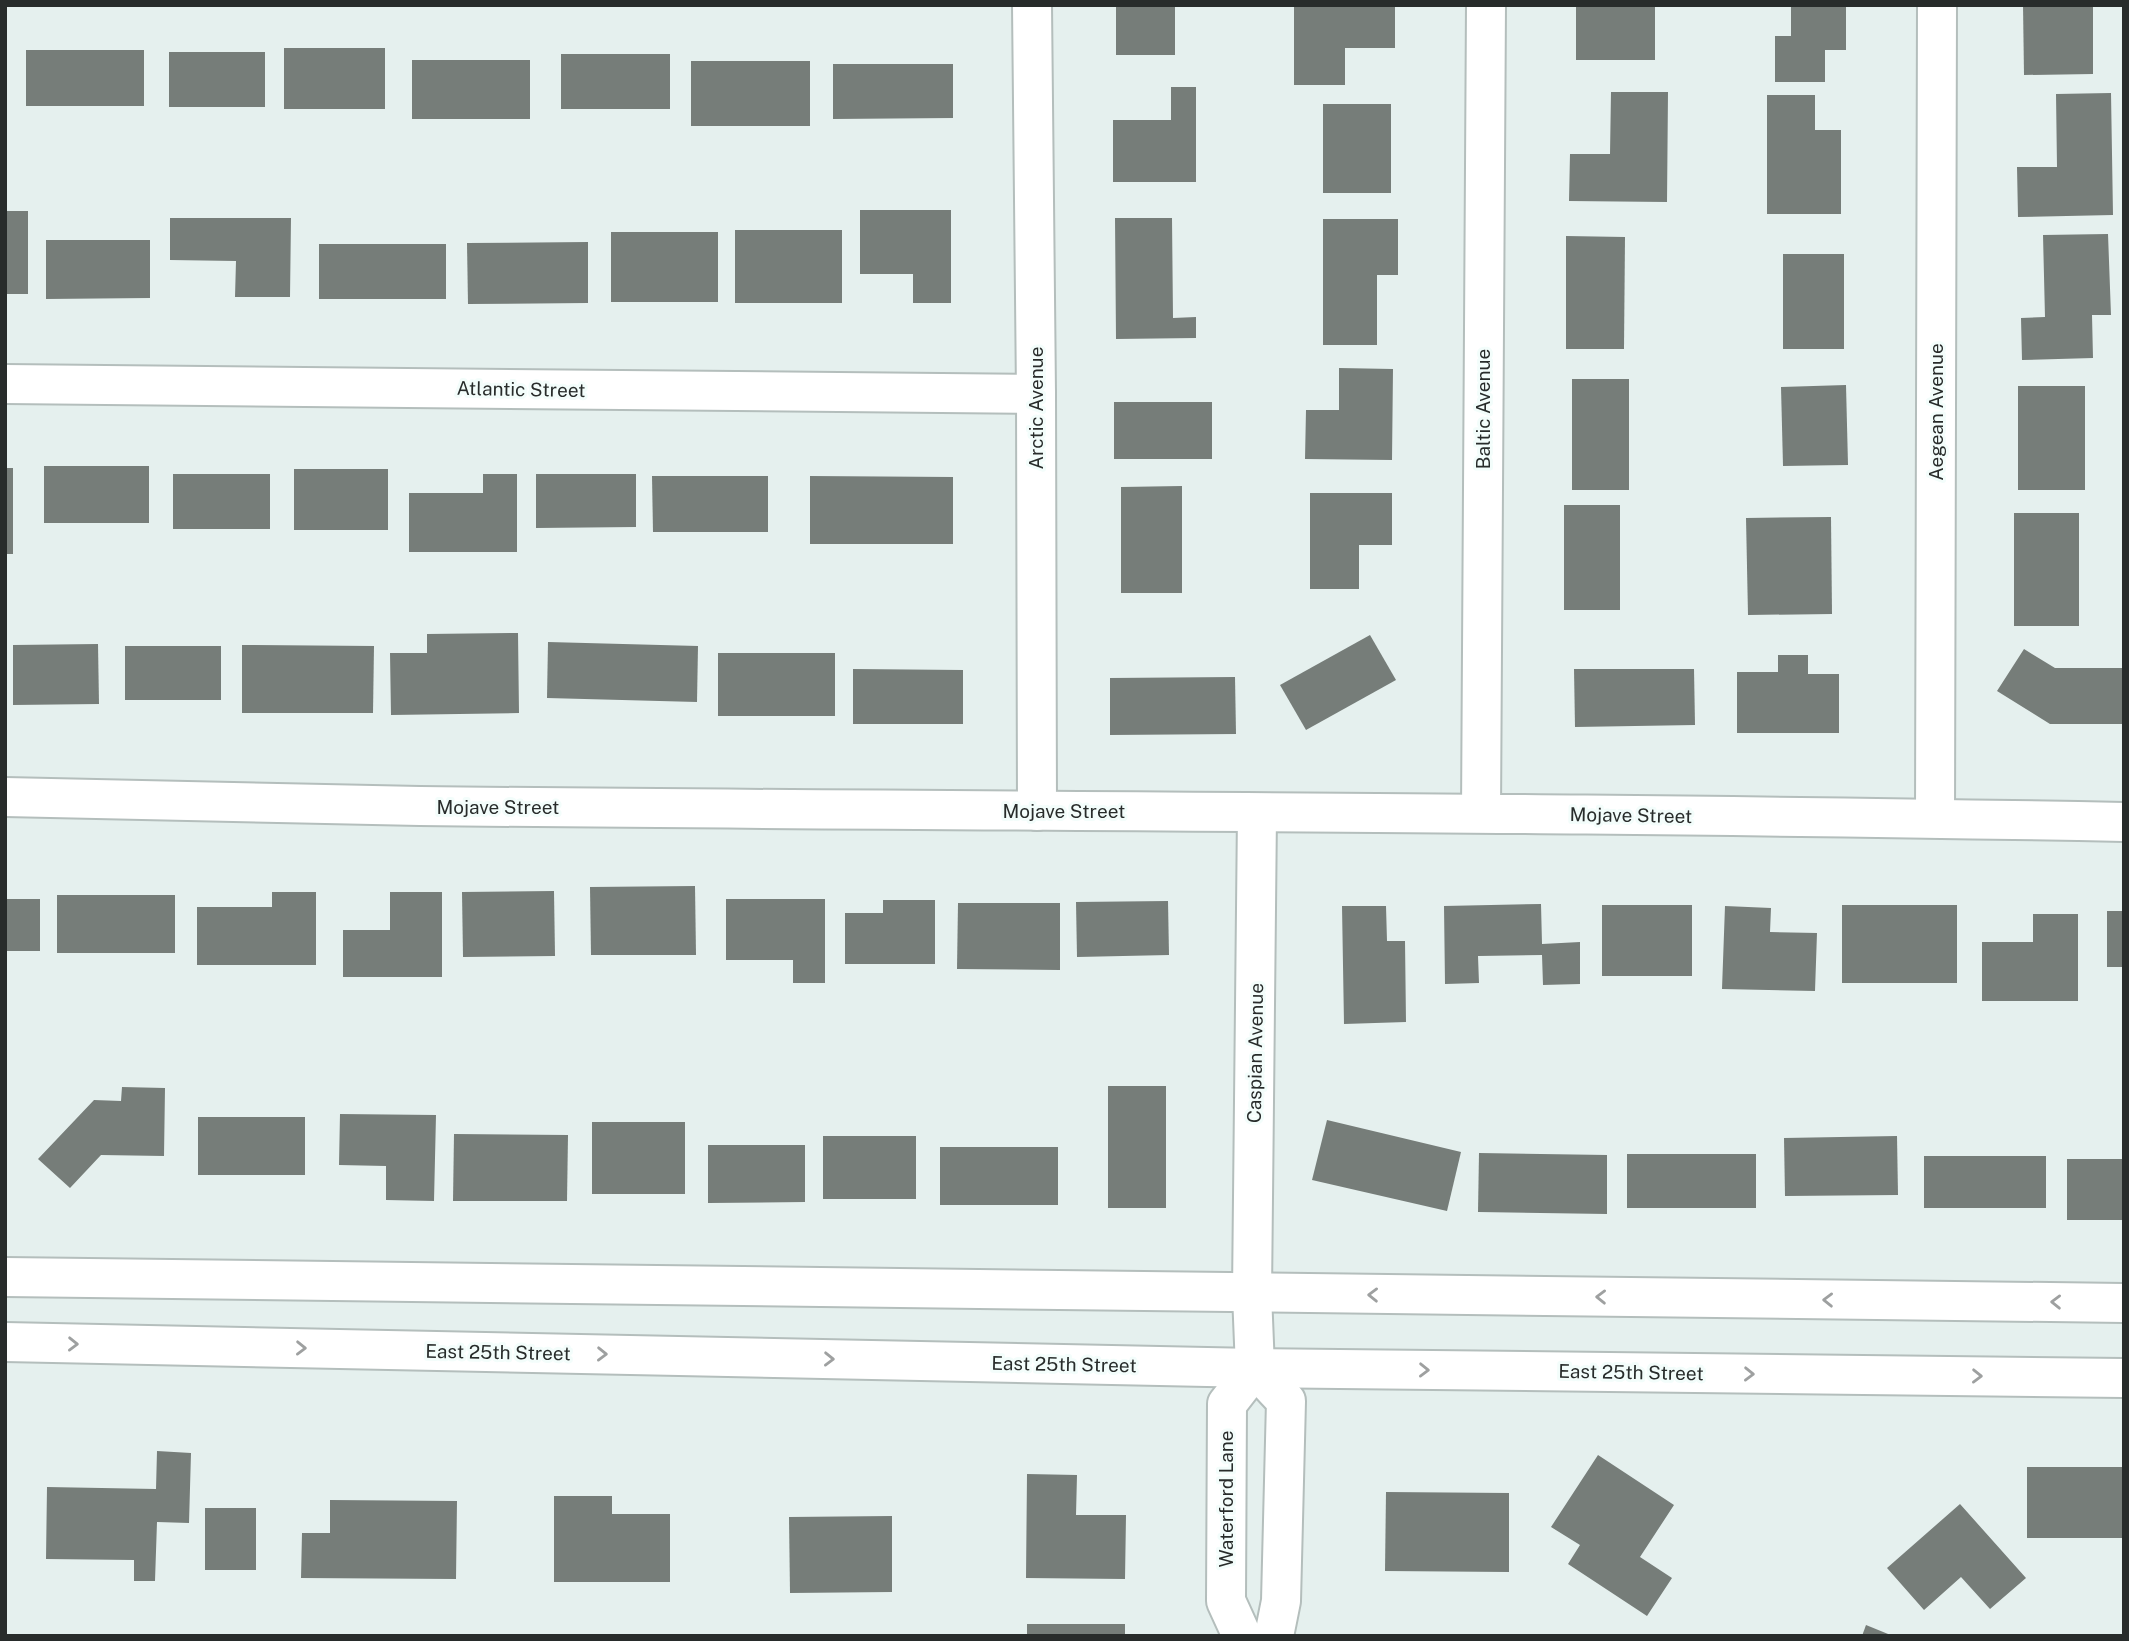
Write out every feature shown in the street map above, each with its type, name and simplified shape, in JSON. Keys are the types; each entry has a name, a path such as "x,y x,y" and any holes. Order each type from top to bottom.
{"street":[{"name":"Arctic Avenue","path":"1032,5 1037,811"},
{"name":"Baltic Avenue","path":"1481,813 1486,5"},
{"name":"Aegean Avenue","path":"1936,818 1937,5"},
{"name":"Atlantic Street","path":"5,384 1036,394"},
{"name":"Mojave Street","path":"5,797 400,806 1481,813 2124,822"},
{"name":"Caspian Avenue","path":"1252,1294 1257,813"},
{"path":"5,1277 2124,1303"},
{"path":"1252,1294 1255,1368 1286,1401 1281,1601 1274,1636"},
{"name":"East 25th Street","path":"5,1342 1255,1368 2124,1378"},
{"name":"Waterford Lane","path":"1242,1636 1226,1601 1227,1404 1255,1368"}],"building":[{"path":"1116,5 1175,5 1175,55 1116,55"},
{"path":"1294,5 1395,5 1395,48 1345,48 1345,85 1294,85"},
{"path":"1576,5 1655,5 1655,60 1576,60"},
{"path":"1791,5 1846,5 1846,50 1825,50 1825,82 1775,82 1775,36 1791,36"},
{"path":"2023,5 2093,5 2093,74 2024,75"},
{"path":"284,48 385,48 385,109 284,109"},
{"path":"26,50 144,50 144,106 26,106"},
{"path":"169,52 265,52 265,107 169,107"},
{"path":"561,54 670,54 670,109 561,109"},
{"path":"412,60 530,60 530,119 412,119"},
{"path":"691,61 810,61 810,126 691,126"},
{"path":"833,64 953,64 953,118 833,119"},
{"path":"1171,87 1196,87 1196,182 1113,182 1113,120 1171,120"},
{"path":"1611,92 1668,92 1667,202 1569,201 1570,154 1610,154"},
{"path":"2111,93 2113,215 2018,217 2017,167 2057,167 2056,94"},
{"path":"1767,95 1815,95 1815,130 1841,130 1841,214 1767,214"},
{"path":"1323,104 1391,104 1391,193 1323,193"},
{"path":"860,210 951,210 951,303 913,303 913,274 860,274"},
{"path":"5,211 28,211 28,294 5,294"},
{"path":"170,218 291,218 290,297 235,297 236,261 170,260"},
{"path":"1115,218 1172,218 1173,318 1196,317 1196,338 1116,339"},
{"path":"1323,219 1398,219 1398,275 1377,275 1377,345 1323,345"},
{"path":"735,230 842,230 842,303 735,303"},
{"path":"611,232 718,232 718,302 611,302"},
{"path":"2108,234 2111,315 2092,315 2093,358 2022,360 2021,318 2045,317 2043,235"},
{"path":"1566,236 1625,237 1624,349 1566,349"},
{"path":"46,240 150,240 150,298 46,299"},
{"path":"588,242 588,303 468,304 467,243"},
{"path":"319,244 446,244 446,299 319,299"},
{"path":"1783,254 1844,254 1844,349 1783,349"},
{"path":"1339,368 1393,369 1392,460 1305,459 1306,410 1339,410"},
{"path":"1572,379 1629,379 1629,490 1572,490"},
{"path":"1846,385 1848,465 1783,466 1781,387"},
{"path":"2018,386 2085,386 2085,490 2018,490"},
{"path":"1114,402 1212,402 1212,459 1114,459"},
{"path":"44,466 149,466 149,523 44,523"},
{"path":"5,468 13,468 13,554 5,554"},
{"path":"294,469 388,469 388,530 294,530"},
{"path":"173,474 270,474 270,529 173,529"},
{"path":"483,474 517,474 517,552 409,552 409,493 483,493"},
{"path":"536,474 636,474 636,527 536,528"},
{"path":"652,476 768,476 768,532 653,532"},
{"path":"810,476 953,477 953,544 810,544"},
{"path":"1182,486 1182,593 1121,593 1121,487"},
{"path":"1310,493 1392,493 1392,545 1359,545 1359,589 1310,589"},
{"path":"1564,505 1620,505 1620,610 1564,610"},
{"path":"2014,513 2079,513 2079,626 2014,626"},
{"path":"1831,517 1832,614 1748,615 1746,518"},
{"path":"518,633 519,713 391,715 390,653 427,653 427,634"},
{"path":"1370,635 1396,680 1306,730 1280,685"},
{"path":"548,642 698,646 697,702 547,698"},
{"path":"98,644 99,704 13,705 13,645"},
{"path":"242,645 374,646 373,713 242,713"},
{"path":"125,646 221,646 221,700 125,700"},
{"path":"2024,649 2055,668 2124,668 2124,724 2050,724 1997,691"},
{"path":"718,653 835,653 835,716 718,716"},
{"path":"1778,655 1808,655 1808,674 1839,674 1839,733 1737,733 1737,672 1778,672"},
{"path":"853,669 963,670 963,724 853,724"},
{"path":"1574,669 1694,669 1695,725 1575,727"},
{"path":"1235,677 1236,734 1110,735 1110,678"},
{"path":"695,886 696,955 591,955 590,887"},
{"path":"554,891 555,956 463,957 462,892"},
{"path":"272,892 316,892 316,965 197,965 197,907 272,907"},
{"path":"390,892 442,892 442,977 343,977 343,930 390,930"},
{"path":"57,895 175,895 175,953 57,953"},
{"path":"5,899 40,899 40,951 5,951"},
{"path":"726,899 825,899 825,983 793,983 793,960 726,960"},
{"path":"883,900 935,900 935,964 845,964 845,913 883,913"},
{"path":"1168,901 1169,955 1077,957 1076,902"},
{"path":"958,903 1060,903 1060,970 957,969"},
{"path":"1541,904 1542,944 1580,942 1580,984 1543,985 1542,955 1478,956 1479,983 1445,984 1444,906"},
{"path":"1602,905 1692,905 1692,976 1602,976"},
{"path":"1842,905 1957,905 1957,983 1842,983"},
{"path":"1342,906 1386,906 1387,941 1405,941 1406,1022 1344,1024"},
{"path":"1725,906 1771,908 1770,932 1817,933 1815,991 1722,989"},
{"path":"2107,911 2124,911 2124,967 2107,967"},
{"path":"2033,914 2078,914 2078,1001 1982,1001 1982,942 2033,942"},
{"path":"1108,1086 1166,1086 1166,1208 1108,1208"},
{"path":"122,1087 165,1088 164,1156 101,1155 70,1188 38,1159 94,1100 121,1101"},
{"path":"340,1114 436,1115 434,1201 386,1200 386,1166 339,1165"},
{"path":"198,1117 305,1117 305,1175 198,1175"},
{"path":"1327,1120 1461,1152 1447,1211 1312,1180"},
{"path":"592,1122 685,1122 685,1194 592,1194"},
{"path":"454,1134 568,1135 567,1201 453,1201"},
{"path":"823,1136 916,1136 916,1199 823,1199"},
{"path":"1897,1136 1898,1195 1785,1196 1784,1138"},
{"path":"708,1145 805,1145 805,1202 708,1203"},
{"path":"940,1147 1058,1147 1058,1205 940,1205"},
{"path":"1479,1153 1607,1155 1607,1214 1478,1212"},
{"path":"1627,1154 1756,1154 1756,1208 1627,1208"},
{"path":"1924,1156 2046,1156 2046,1208 1924,1208"},
{"path":"2067,1159 2124,1159 2124,1220 2067,1220"},
{"path":"157,1451 191,1453 189,1523 157,1522 155,1581 134,1581 134,1560 46,1559 47,1487 156,1489"},
{"path":"1598,1455 1674,1505 1640,1557 1672,1578 1647,1616 1568,1564 1580,1545 1551,1527"},
{"path":"2027,1467 2123,1467 2123,1538 2027,1538"},
{"path":"1027,1474 1077,1475 1076,1515 1126,1515 1125,1579 1026,1578"},
{"path":"1386,1492 1509,1493 1509,1572 1385,1571"},
{"path":"554,1496 612,1496 612,1514 670,1514 670,1582 554,1582"},
{"path":"330,1500 457,1501 456,1579 301,1578 302,1533 330,1533"},
{"path":"1960,1504 2026,1578 1990,1609 1961,1577 1924,1610 1887,1568"},
{"path":"205,1508 256,1508 256,1570 205,1570"},
{"path":"892,1516 892,1592 790,1593 789,1517"},
{"path":"1027,1624 1125,1624 1125,1636 1027,1636"},
{"path":"1866,1625 1893,1636 1862,1636"}]}
